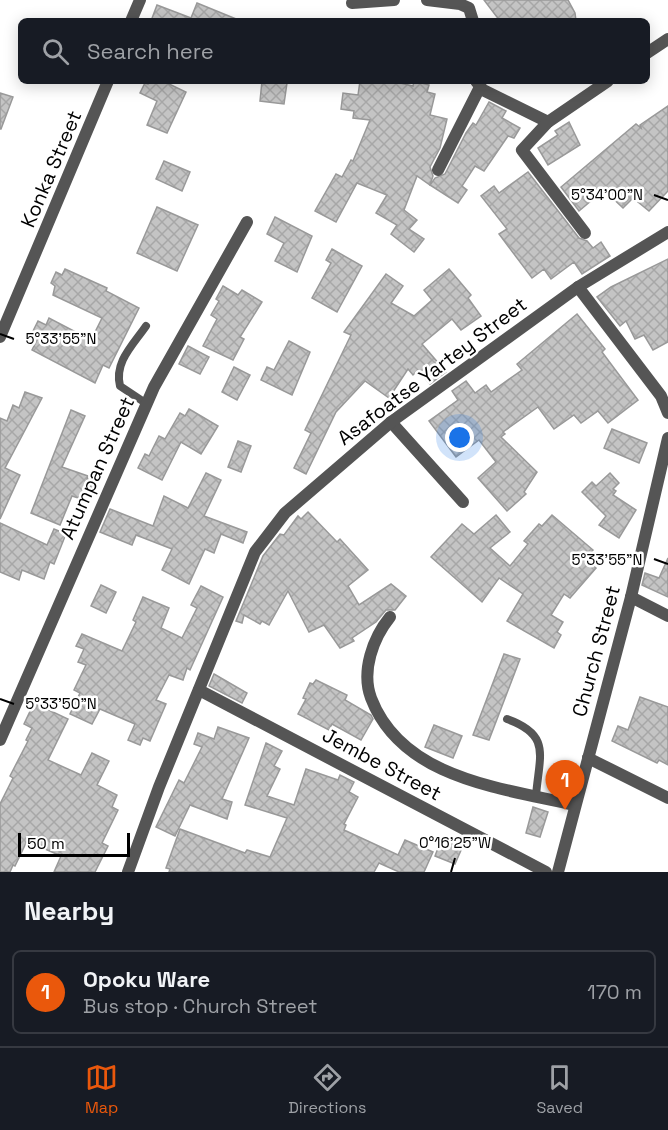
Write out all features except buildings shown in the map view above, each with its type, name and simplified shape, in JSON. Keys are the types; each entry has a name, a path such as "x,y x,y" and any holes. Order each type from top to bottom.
{"street":[{"path":"132,18 140,0"},
{"path":"352,3 394,0"},
{"path":"427,0 460,4 469,8 472,18"},
{"path":"650,50 668,39"},
{"name":"Konka Street","path":"0,337 107,84"},
{"path":"438,170 478,84 548,122"},
{"path":"585,233 522,150 548,122 604,84"},
{"name":"Atumpan Street","path":"0,740 147,404 248,222"},
{"name":"Asafoatse Yartey Street","path":"128,872 255,552 285,513 391,422 579,287 668,232"},
{"path":"579,287 662,396 668,413"},
{"path":"391,422 463,502"},
{"name":"Church Street","path":"558,872 631,597 668,438"},
{"path":"631,597 668,616"},
{"path":"390,617 374,644 368,674 369,692 389,732 428,764 457,776 575,805"},
{"name":"Jembe Street","path":"199,690 546,872"},
{"path":"588,758 668,798"}],"lane":[{"path":"146,326 121,362 117,376 120,386 147,404"},
{"path":"507,719 531,730 537,738 540,747 536,796"}],"place":[{"name":"Opoku Ware","path":"565,810"}]}
